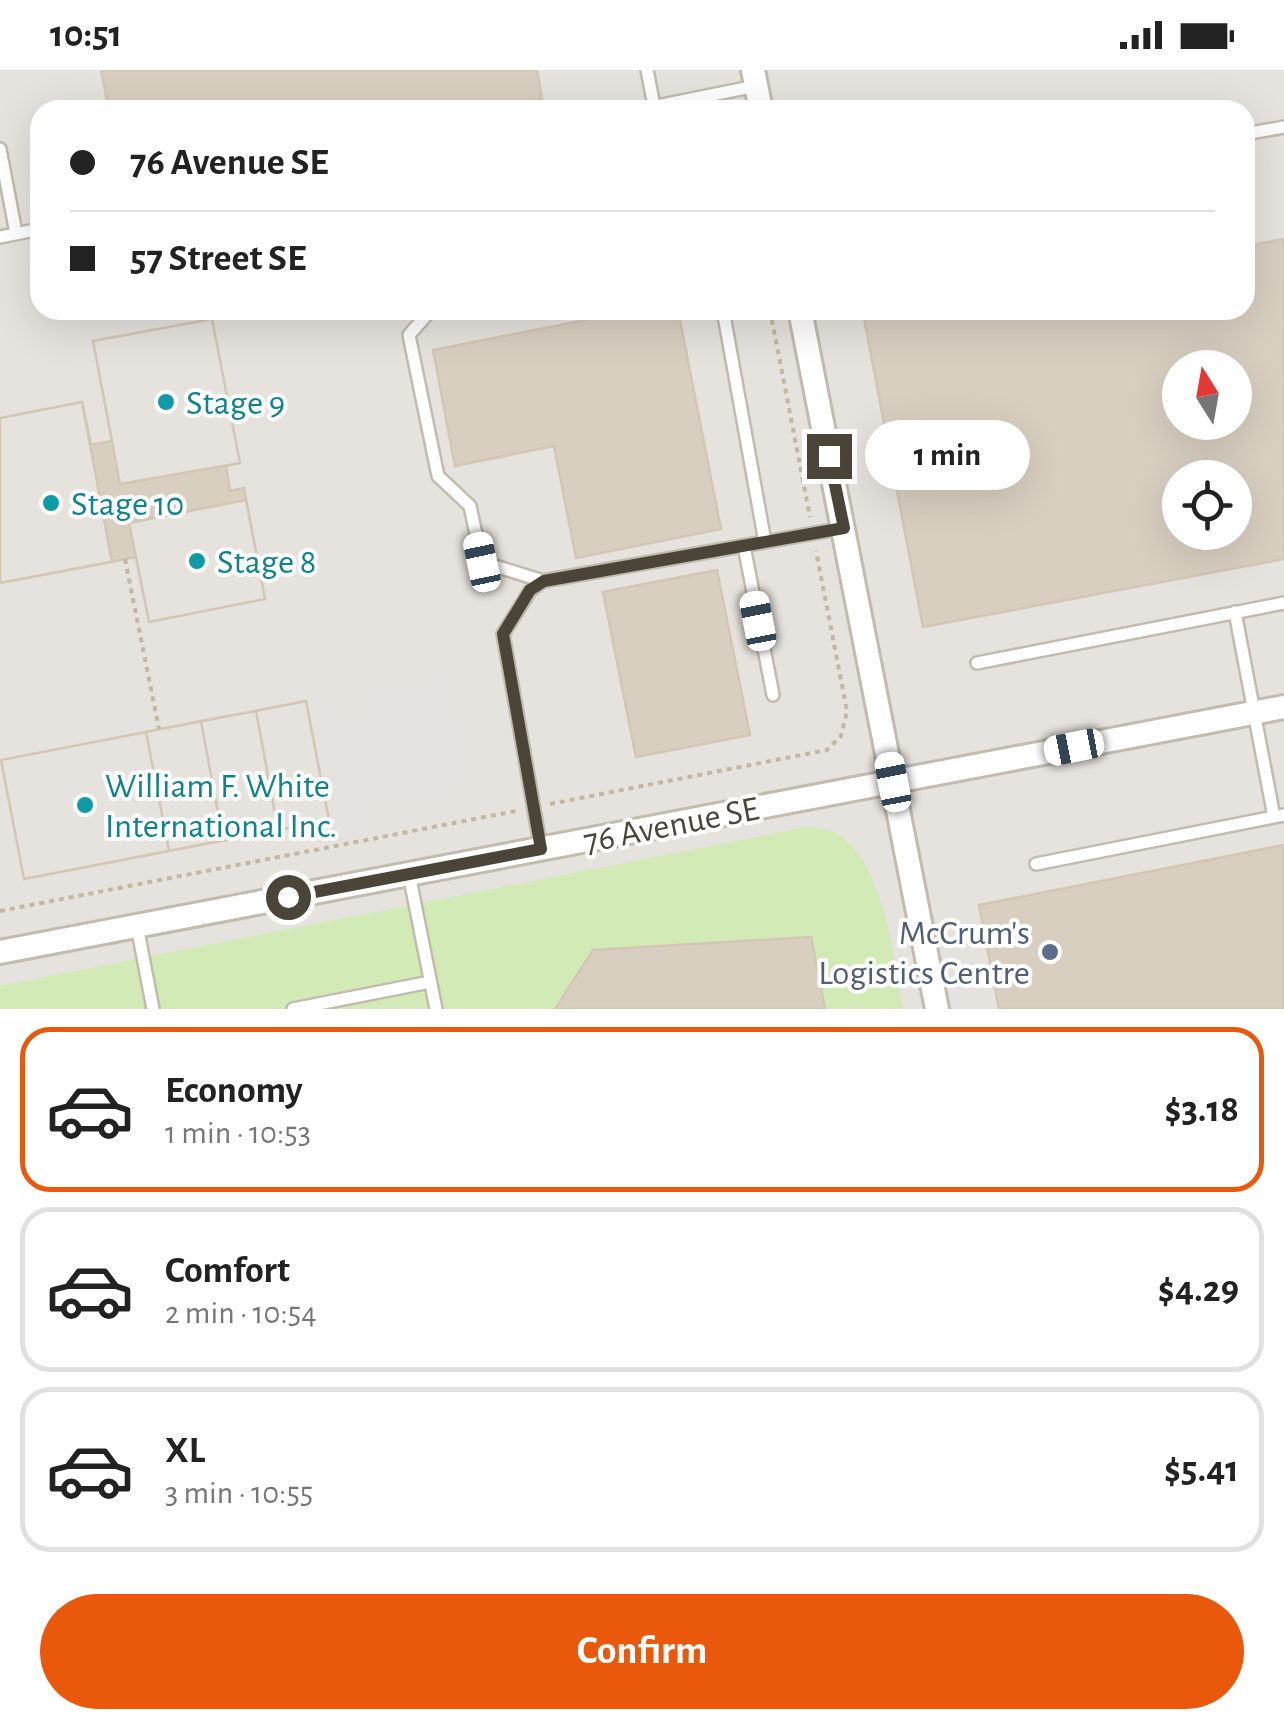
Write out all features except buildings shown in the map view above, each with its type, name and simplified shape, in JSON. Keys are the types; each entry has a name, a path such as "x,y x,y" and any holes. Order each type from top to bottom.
{"street":[{"path":"754,74 759,100"},
{"path":"802,320 937,1009"},
{"name":"76 Avenue SE","path":"0,952 1284,707"}],"lane":[{"path":"647,70 653,100"},
{"path":"673,100 754,74"},
{"path":"1255,132 1284,127"},
{"path":"0,149 16,234"},
{"path":"0,236 30,231"},
{"path":"422,320 409,335 438,476 470,506 482,562 544,581"},
{"path":"725,320 765,542"},
{"path":"541,849 503,634 530,590 544,581 844,528"},
{"path":"744,546 773,695"},
{"path":"977,663 1284,603"},
{"path":"1036,864 1279,816 1254,712 1236,612"},
{"path":"409,874 436,1009"},
{"path":"137,926 152,1009"},
{"path":"292,1009 430,982"}],"path":[{"path":"0,910 826,750 840,736 847,711 772,320"},
{"path":"125,559 159,729"}],"shaded area":[{"path":"0,70 1284,70 1284,1009 0,1009"},
{"path":"445,675 468,790 375,808 370,787 358,790 366,835 341,840 313,702 339,697 344,718 364,713 360,692"}],"green space":[{"path":"807,827 837,834 853,847 866,866 891,939 903,1009 0,1009 0,986"}],"place":[{"name":"Stage 9","path":"166,402"},
{"name":"Stage 10","path":"51,503"},
{"name":"Stage 8","path":"197,561"},
{"name":"William F. White International Inc.","path":"85,805"},
{"name":"McCrum's Logistics Centre","path":"1050,952"}],"route":[{"path":"288,897 541,849 503,634 530,590 544,581 844,528 829,456"}]}
